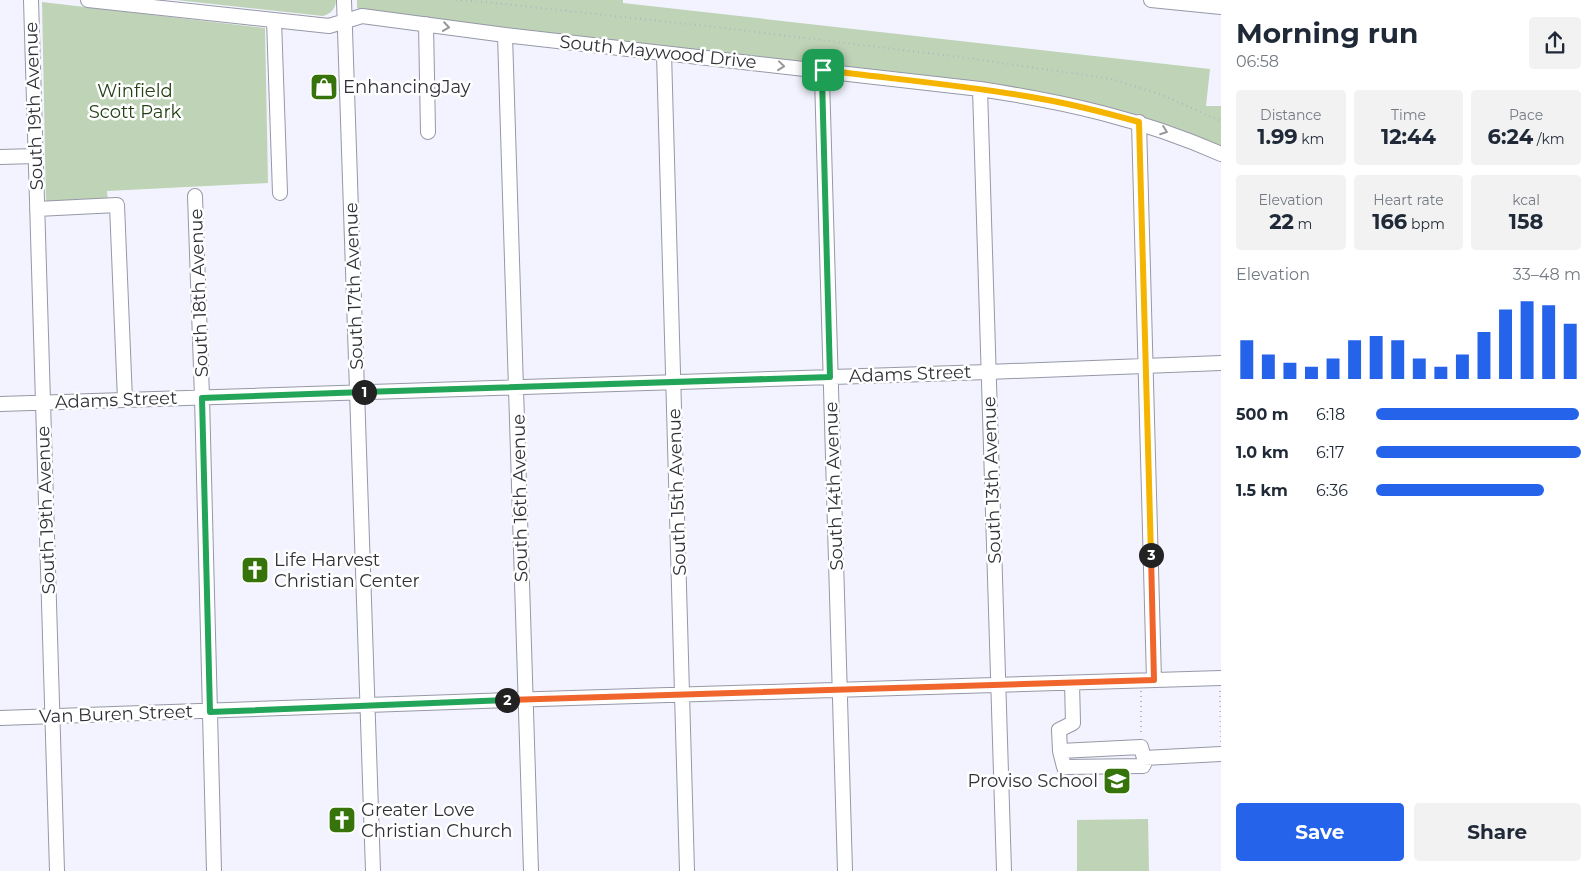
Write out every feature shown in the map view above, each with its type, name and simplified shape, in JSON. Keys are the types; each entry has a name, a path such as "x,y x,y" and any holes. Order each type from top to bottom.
{"street":[{"name":"South 19th Avenue","path":"31,0 57,871"},
{"name":"South Maywood Drive","path":"88,0 329,26 362,16 505,35 980,89 1074,105 1139,122 1221,154"},
{"name":"South 17th Avenue","path":"344,0 374,871"},
{"path":"1151,0 1221,7"},
{"path":"274,20 280,193"},
{"path":"426,24 428,132"},
{"name":"South 16th Avenue","path":"505,35 531,871"},
{"name":"South 15th Avenue","path":"664,53 687,871"},
{"name":"South 14th Avenue","path":"823,70 845,871"},
{"name":"South 13th Avenue","path":"980,89 1004,871"},
{"path":"1139,122 1154,680"},
{"path":"0,157 36,156"},
{"name":"South 18th Avenue","path":"195,196 214,871"},
{"path":"37,208 117,206 125,400"},
{"name":"Adams Street","path":"0,404 1221,363"},
{"name":"Van Buren Street","path":"0,718 210,712 525,699 1154,680 1220,682"},
{"path":"1072,683 1074,723 1059,730 1060,751 1063,765 1066,768 1143,766 1144,758 1221,754"}],"path":[{"path":"456,0 724,28 968,58 1112,79 1162,95 1221,122"},
{"path":"1220,682 1221,746"},
{"path":"1141,689 1141,732"}],"green space":[{"path":"176,0 336,0 332,10 323,16"},
{"path":"357,0 623,0 623,3 1210,69 1206,106 1221,106 1221,149 1134,115 361,11 357,8"},
{"name":"Winfield Scott Park","path":"42,2 265,28 268,183 107,191 108,202 46,204"},
{"path":"1148,819 1149,871 1077,871 1077,820"}],"place":[{"name":"EnhancingJay","path":"324,87"},
{"name":"Life Harvest Christian Center","path":"255,570"},
{"name":"Proviso School","path":"1117,781"},
{"name":"Greater Love Christian Church","path":"342,820"}],"route":[{"path":"823,70 1032,97 1082,107 1139,122 1154,680 540,699 210,712 202,398 830,377 823,70"}]}
